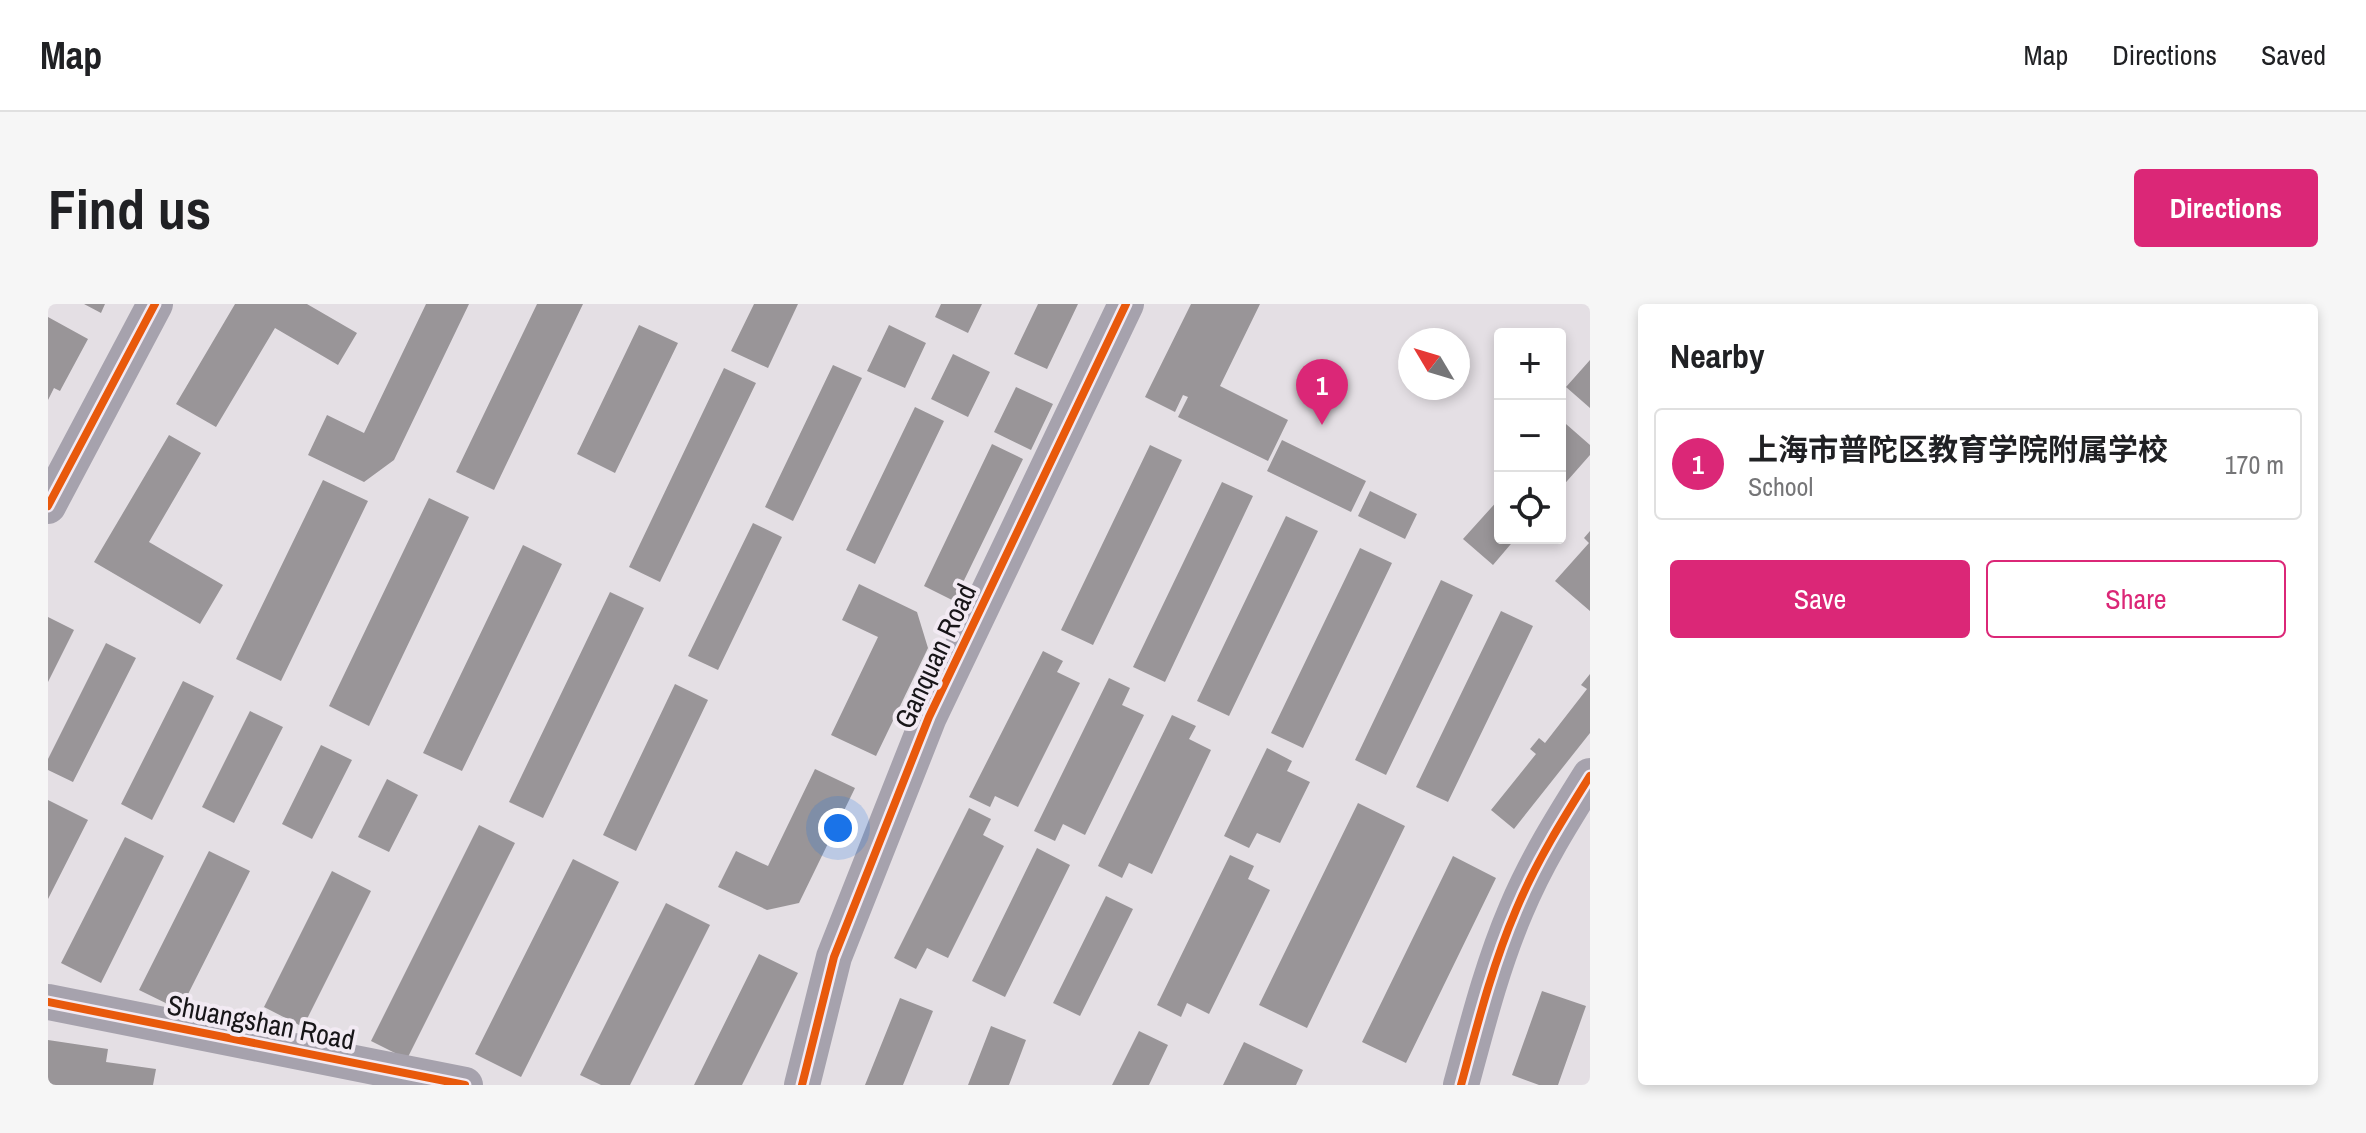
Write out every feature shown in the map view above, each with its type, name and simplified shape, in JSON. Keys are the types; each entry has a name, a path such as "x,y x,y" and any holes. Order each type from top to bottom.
{"street":[{"path":"48,506 155,304"},
{"name":"Ganquan Road","path":"802,1085 834,957 929,717 1126,304"},
{"path":"1461,1085 1490,982 1516,909 1553,835 1590,776"},
{"name":"Shuangshan Road","path":"48,1002 465,1085"}],"building":[{"path":"84,304 105,304 101,313"},
{"path":"235,304 307,304 357,333 338,365 275,328 216,427 176,404"},
{"path":"426,304 469,304 394,460 364,482 308,455 327,415 364,433"},
{"path":"537,304 583,304 494,490 456,472"},
{"path":"754,304 798,304 768,368 731,351"},
{"path":"941,304 982,304 968,333 935,317"},
{"path":"1038,304 1078,304 1047,369 1014,354"},
{"path":"1191,304 1260,304 1220,386 1288,420 1268,461 1178,417 1188,397 1183,395 1175,412 1145,397"},
{"path":"48,317 88,339 60,391 54,388 48,400"},
{"path":"639,325 678,343 615,473 577,454"},
{"path":"889,325 926,343 905,388 867,371"},
{"path":"953,354 990,372 968,417 931,399"},
{"path":"1590,360 1590,408 1566,387"},
{"path":"833,365 862,378 793,521 765,507"},
{"path":"724,368 756,383 660,582 629,567"},
{"path":"1016,387 1053,404 1031,450 994,432"},
{"path":"915,407 944,421 875,564 846,550"},
{"path":"1566,424 1590,445 1590,455 1566,482"},
{"path":"169,435 201,453 149,542 223,585 200,624 94,562"},
{"path":"1282,440 1366,481 1351,512 1267,471"},
{"path":"992,444 1023,459 954,601 924,586"},
{"path":"1150,445 1182,460 1093,645 1061,630"},
{"path":"323,480 368,501 281,681 236,659"},
{"path":"1222,482 1253,496 1165,682 1133,667"},
{"path":"1370,491 1417,514 1405,539 1358,516"},
{"path":"429,498 469,517 369,726 329,706"},
{"path":"1494,505 1494,544 1511,544 1493,565 1463,539"},
{"path":"1286,516 1318,531 1229,716 1197,701"},
{"path":"753,523 782,537 718,670 688,656"},
{"path":"1590,531 1590,611 1555,581 1589,543 1584,538"},
{"path":"523,545 562,564 462,771 423,753"},
{"path":"1360,548 1392,563 1303,748 1271,733"},
{"path":"1441,580 1473,595 1386,775 1355,760"},
{"path":"859,584 917,612 928,648 876,756 831,735 878,637 842,620"},
{"path":"610,592 644,608 543,818 509,802"},
{"path":"1501,611 1533,626 1448,802 1416,787"},
{"path":"48,617 74,630 48,682"},
{"path":"106,643 136,658 73,782 48,770 48,759"},
{"path":"1043,651 1063,661 1057,672 1080,683 1018,807 995,796 990,807 969,797"},
{"path":"1590,674 1590,733 1514,829 1491,810 1536,754 1530,749 1539,738 1545,743 1587,689 1581,685"},
{"path":"1109,678 1130,688 1122,705 1144,715 1085,835 1063,824 1055,841 1034,831"},
{"path":"183,681 214,696 152,820 121,804"},
{"path":"675,684 708,700 636,851 603,835"},
{"path":"250,711 283,727 234,823 202,807"},
{"path":"1172,715 1196,726 1189,739 1211,750 1152,874 1129,863 1122,878 1098,866"},
{"path":"321,745 352,760 312,839 282,824"},
{"path":"1267,748 1292,761 1287,771 1310,782 1280,843 1257,833 1249,848 1224,836"},
{"path":"815,769 855,788 799,903 767,910 718,887 736,851 768,866"},
{"path":"387,779 418,795 389,852 358,837"},
{"path":"48,800 88,820 48,899"},
{"path":"1358,803 1405,826 1307,1028 1259,1005"},
{"path":"969,808 991,819 983,835 1004,846 948,958 927,948 916,969 894,958"},
{"path":"479,825 515,843 407,1059 371,1041"},
{"path":"125,837 164,856 101,983 61,963"},
{"path":"1037,848 1070,865 1005,997 972,981"},
{"path":"209,851 250,871 180,1010 139,990"},
{"path":"1230,855 1254,866 1248,879 1270,890 1209,1014 1187,1003 1181,1017 1157,1005"},
{"path":"1453,856 1496,878 1406,1063 1362,1042"},
{"path":"573,859 619,882 521,1077 475,1054"},
{"path":"332,871 371,891 303,1027 264,1007"},
{"path":"1106,896 1133,909 1080,1016 1053,1003"},
{"path":"666,903 710,925 630,1085 601,1085 580,1075"},
{"path":"759,954 798,973 742,1085 694,1085"},
{"path":"1542,991 1586,1006 1558,1085 1539,1085 1512,1075"},
{"path":"900,998 933,1011 903,1085 865,1085"},
{"path":"991,1026 1026,1040 1009,1085 968,1085"},
{"path":"1139,1031 1168,1045 1149,1085 1112,1085"},
{"path":"48,1040 108,1049 106,1062 156,1069 153,1085 48,1085"},
{"path":"1244,1042 1303,1070 1296,1085 1223,1085"}],"cycle path":[{"path":"48,506 155,304"},
{"path":"802,1085 834,957 929,717 1126,304"},
{"path":"1461,1085 1507,931 1541,858 1590,776"},
{"path":"48,1002 465,1085"}],"place":[{"name":"上海市普陀区教育学院附属学校","path":"1322,425"}]}
